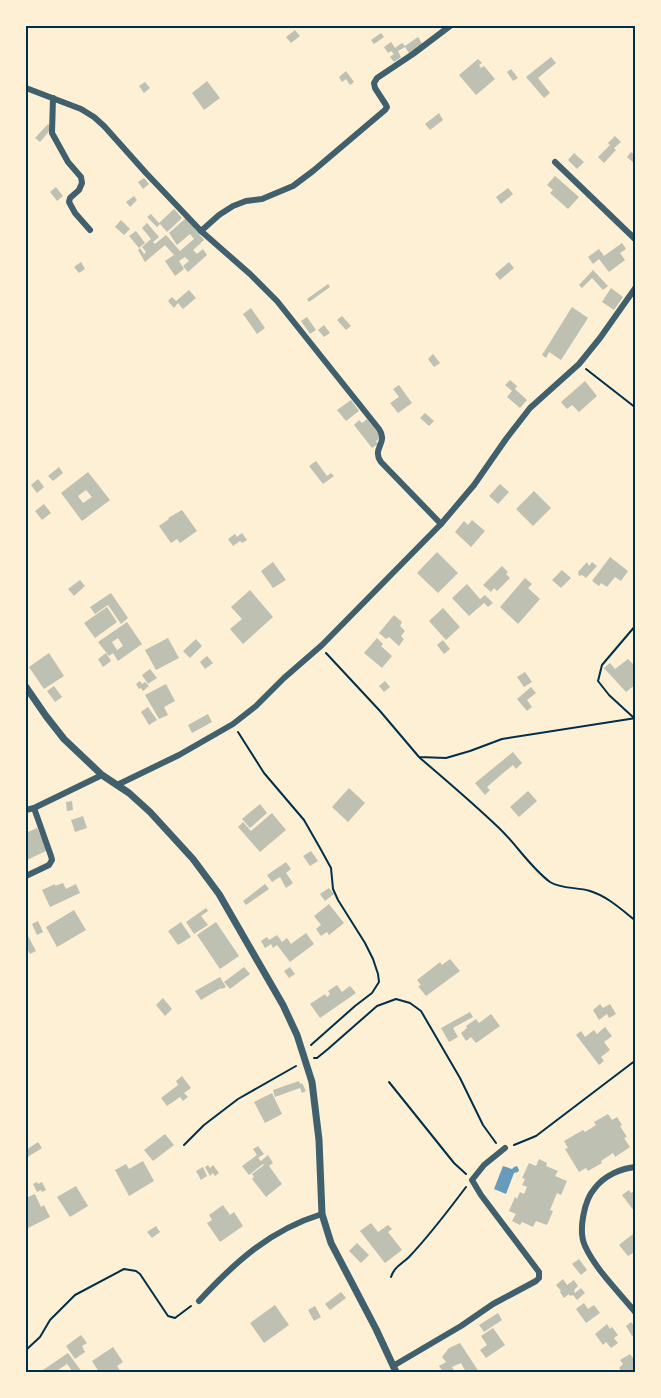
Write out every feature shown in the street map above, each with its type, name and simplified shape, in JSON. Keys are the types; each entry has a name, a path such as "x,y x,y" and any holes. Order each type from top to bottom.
{"street":[{"path":"201,231 233,206 278,193 293,186 313,171 387,107 375,88 374,82 377,78 450,26"},
{"path":"26,88 81,109 94,117 201,231 277,301 379,429 383,440 377,453 381,462 441,524"},
{"path":"53,98 52,133 68,162 81,177 82,183 80,190 69,201 75,213 90,230"},
{"path":"555,162 636,240"},
{"path":"117,785 179,755 233,723 256,706 322,645 441,524 474,485 530,408 579,364 636,287"},
{"path":"26,687 64,739 102,775 150,812 193,859 219,894 283,1005 297,1035 312,1082 318,1129 322,1214 331,1243 395,1369 493,1304 539,1278 539,1272 481,1196 472,1180 484,1165 506,1149"},
{"path":"26,810 102,775"},
{"path":"26,876 49,865 52,860 34,808"},
{"path":"636,1167 618,1171 595,1187 586,1207 582,1227 584,1244 594,1262 636,1313"},
{"path":"199,1301 235,1264 263,1241 290,1226 322,1214"}],"path":[{"path":"579,364 636,408"},
{"path":"635,718 609,695 598,681 602,665 636,625"},
{"path":"322,645 419,757 500,829 537,871 556,885 597,893 636,921"},
{"path":"419,757 446,758 502,739 635,718"},
{"path":"233,723 264,773 304,820 331,868 333,889 338,900 365,943 378,974 379,982 372,993 311,1044 305,1059"},
{"path":"184,1145 204,1125 238,1099 282,1076 305,1059 317,1058 377,1006 396,999 410,1003 420,1011 460,1078 483,1125 495,1142 506,1149 536,1136 636,1060"},
{"path":"389,1082 454,1163 472,1180 414,1251 393,1270 391,1277"},
{"path":"26,1350 40,1337 50,1320 75,1295 124,1269 140,1274 168,1316 172,1318 176,1318 199,1301"}],"water":[{"path":"503,1166 512,1169 517,1166 519,1170 514,1173 506,1194 494,1189"}],"building":[{"path":"295,30 300,36 291,43 286,37"},
{"path":"381,33 384,37 374,44 371,40"},
{"path":"418,37 424,47 411,56 405,47 398,51 401,57 394,62 390,57 394,54 391,51 388,53 384,47 391,42 395,48 402,43 405,46"},
{"path":"551,57 556,63 538,78 550,93 544,98 526,77"},
{"path":"478,59 482,63 479,65 481,68 484,66 495,79 476,95 459,75"},
{"path":"511,69 518,78 513,81 507,72"},
{"path":"346,71 354,82 350,85 346,79 342,82 339,77"},
{"path":"207,81 220,98 204,110 192,93"},
{"path":"145,82 150,88 144,93 139,86"},
{"path":"439,113 443,120 430,130 425,124"},
{"path":"48,124 52,128 40,142 35,138"},
{"path":"615,136 621,142 604,163 598,157"},
{"path":"631,152 636,156 636,165 627,157"},
{"path":"574,153 584,162 577,169 568,160"},
{"path":"555,176 579,197 568,209 550,193 553,190 547,185"},
{"path":"144,178 149,184 143,189 138,182"},
{"path":"56,187 63,196 57,201 50,192"},
{"path":"508,188 513,194 501,204 496,197"},
{"path":"134,196 137,200 130,207 126,202"},
{"path":"174,209 182,218 167,232 160,224 157,227 147,217 151,214 159,223"},
{"path":"186,218 204,240 193,250 197,254 203,249 207,255 188,272 183,266 189,261 185,257 179,261 184,269 175,276 165,261 174,255 165,245 145,262 138,250 140,248 144,254 146,252 142,247 151,239 142,228 147,223 159,237 153,242 155,244 166,235 180,251 194,239 190,234 177,245 169,233"},
{"path":"121,220 130,229 124,235 115,227"},
{"path":"136,231 145,243 139,248 129,236"},
{"path":"622,243 626,249 620,253 625,260 609,272 599,259 593,264 588,257 599,249 604,256"},
{"path":"81,262 85,269 79,273 74,267"},
{"path":"509,262 514,268 500,280 495,274"},
{"path":"593,270 608,286 603,290 592,278 582,288 579,285"},
{"path":"328,284 330,287 309,302 307,299"},
{"path":"611,288 623,297 614,310 602,302"},
{"path":"189,290 196,298 183,309 178,303 174,308 168,301 172,297 176,301"},
{"path":"572,307 588,318 561,360 549,352 546,358 542,355"},
{"path":"251,308 265,328 257,334 243,314"},
{"path":"342,316 351,326 346,330 337,320"},
{"path":"307,317 316,330 310,334 301,321"},
{"path":"324,325 330,333 324,337 318,330"},
{"path":"433,354 440,363 434,367 428,359"},
{"path":"510,380 517,386 515,389 527,400 520,408 507,397 512,391 505,385"},
{"path":"585,381 597,396 579,412 572,405 567,409 561,402"},
{"path":"399,385 412,403 398,413 390,403 399,397 393,389"},
{"path":"351,400 359,411 346,421 337,410"},
{"path":"425,413 434,421 429,426 420,418"},
{"path":"367,419 381,437 376,441 378,444 372,448 354,425 359,420 362,423"},
{"path":"316,461 327,476 331,473 334,476 323,484 309,466"},
{"path":"59,467 63,473 53,481 48,476"},
{"path":"88,472 110,500 82,521 61,493","holes":["86,490 92,497 83,503 78,496"]},
{"path":"38,479 44,487 37,493 31,485"},
{"path":"500,484 509,492 498,504 489,496"},
{"path":"534,491 551,508 533,526 516,509"},
{"path":"44,504 51,513 42,520 35,511"},
{"path":"182,510 197,531 180,543 177,539 171,543 159,526"},
{"path":"472,520 485,531 471,547 455,532 464,521 468,525"},
{"path":"242,533 247,540 242,543 240,541 233,546 228,539 235,534 237,537"},
{"path":"437,552 458,573 438,593 417,573"},
{"path":"610,557 628,571 621,581 615,577 607,587 601,583 599,586 592,581"},
{"path":"273,562 286,580 273,588 261,571"},
{"path":"587,562 589,566 592,562 597,566 586,578 579,576 578,572"},
{"path":"502,566 510,578 497,591 494,588 491,592 483,585"},
{"path":"562,570 571,578 561,588 552,580"},
{"path":"525,578 532,584 528,588 540,599 518,624 500,607"},
{"path":"80,580 85,586 74,596 68,589"},
{"path":"467,584 480,599 485,595 493,603 488,607 484,603 469,616 452,598"},
{"path":"250,590 273,617 243,644 230,629 242,619 231,607"},
{"path":"111,593 128,618 121,624 108,605 95,614 90,607"},
{"path":"107,607 117,622 95,638 84,623"},
{"path":"443,608 460,627 446,640 429,621"},
{"path":"394,615 402,622 400,626 405,631 401,636 404,639 399,646 389,637 386,639 379,633"},
{"path":"127,622 142,644 118,661 113,653 109,656 98,642","holes":["118,638 123,646 117,650 112,642"]},
{"path":"168,638 179,658 156,670 145,650"},
{"path":"377,638 383,644 381,646 392,656 382,668 364,653"},
{"path":"196,639 202,646 190,658 183,651"},
{"path":"443,640 450,649 444,654 437,645"},
{"path":"49,653 64,676 44,689 29,667"},
{"path":"106,653 111,661 103,667 98,659"},
{"path":"207,656 213,663 205,669 200,662"},
{"path":"628,659 636,667 636,684 626,692 604,668 610,663 615,669"},
{"path":"150,669 157,678 148,684 142,675"},
{"path":"525,672 532,682 524,687 517,677"},
{"path":"140,681 149,686 143,691 136,684"},
{"path":"385,681 390,687 384,692 379,686"},
{"path":"166,684 175,701 164,707 168,715 159,719 145,695"},
{"path":"54,686 62,697 55,702 47,691"},
{"path":"531,687 536,693 527,700 532,707 527,711 517,699"},
{"path":"148,707 157,720 149,725 141,712"},
{"path":"208,714 212,722 192,733 188,725"},
{"path":"513,752 522,763 516,769 513,765 502,774 487,787 490,790 485,795 475,783"},
{"path":"349,788 365,803 348,822 332,807"},
{"path":"528,791 537,801 519,817 510,807"},
{"path":"72,801 73,810 67,811 66,802"},
{"path":"260,804 267,813 250,828 242,819"},
{"path":"272,813 286,830 260,852 238,827 243,822 251,831"},
{"path":"83,816 87,828 75,832 71,820"},
{"path":"37,828 48,850 27,860 26,833"},
{"path":"311,851 318,861 310,866 303,856"},
{"path":"286,862 291,869 286,873 293,883 286,888 280,877 272,882 267,875"},
{"path":"63,883 66,889 76,884 80,893 50,907 42,890"},
{"path":"265,884 269,889 246,905 243,901"},
{"path":"329,888 334,894 325,901 320,894"},
{"path":"329,904 344,923 329,935 327,932 321,936 316,929 321,925 314,916"},
{"path":"206,908 208,911 201,916 208,925 194,934 186,922"},
{"path":"74,910 86,930 57,947 46,927"},
{"path":"38,921 43,932 37,935 32,924"},
{"path":"181,922 191,937 178,945 168,931"},
{"path":"216,922 239,956 220,969 197,935"},
{"path":"26,932 36,951 30,954 26,946"},
{"path":"306,933 314,944 290,962 277,945 273,948 271,944 265,948 261,941 267,937 269,940 277,935 282,942 287,938 291,944"},
{"path":"450,959 460,971 426,996 418,986 421,985 417,980 440,962 442,965"},
{"path":"244,967 250,974 230,989 224,982"},
{"path":"290,967 295,974 289,978 284,971"},
{"path":"220,977 226,987 201,1000 195,991"},
{"path":"337,985 342,992 350,986 356,993 320,1018 310,1004 325,994 327,997 330,994 328,991"},
{"path":"163,998 172,1009 165,1016 156,1005"},
{"path":"600,1004 603,1008 610,1004 616,1014 609,1018 607,1014 599,1020 593,1010"},
{"path":"470,1012 473,1017 453,1028 458,1037 449,1042 441,1028"},
{"path":"491,1014 500,1026 476,1043 471,1037 466,1041 461,1033 467,1028 466,1026 476,1019 479,1023"},
{"path":"605,1027 612,1036 604,1042 610,1050 601,1057 604,1061 599,1065 576,1035 581,1031 585,1037 594,1030 597,1034"},
{"path":"182,1076 191,1088 184,1093 188,1097 183,1101 180,1097 167,1106 161,1098 178,1085 176,1081"},
{"path":"299,1081 306,1091 302,1093 300,1088 275,1097 273,1090"},
{"path":"272,1093 282,1114 265,1123 254,1102"},
{"path":"608,1114 612,1120 617,1117 627,1137 624,1138 630,1147 615,1157 613,1153 588,1171 586,1168 579,1172 565,1149 568,1148 564,1141 583,1130 585,1132 596,1125 594,1122"},
{"path":"165,1134 174,1145 153,1161 144,1150"},
{"path":"38,1142 42,1148 26,1158 26,1150"},
{"path":"258,1146 264,1154 258,1158 261,1161 268,1155 273,1163 269,1166 282,1184 266,1197 252,1179 254,1177 252,1174 264,1165 249,1175 242,1166 257,1155 253,1149"},
{"path":"539,1159 547,1163 546,1166 558,1171 555,1176 567,1181 561,1195 557,1193 547,1225 536,1221 533,1227 522,1222 520,1225 512,1221 516,1214 509,1211 515,1197 517,1199 520,1192 524,1194 527,1187 522,1185 525,1179 522,1178 529,1163 536,1166"},
{"path":"143,1161 154,1181 129,1196 115,1170 126,1164 129,1169"},
{"path":"208,1165 210,1168 213,1165 219,1173 215,1176 213,1173 210,1176 205,1167"},
{"path":"203,1167 207,1176 201,1180 196,1171"},
{"path":"37,1182 38,1184 42,1182 46,1190 37,1192 33,1184"},
{"path":"76,1186 88,1206 70,1217 57,1197"},
{"path":"629,1190 631,1193 636,1190 636,1210 634,1211 622,1195"},
{"path":"35,1194 41,1207 44,1205 50,1217 26,1229 26,1198"},
{"path":"223,1205 230,1215 234,1212 243,1226 220,1242 207,1223 212,1220 209,1215"},
{"path":"371,1223 378,1232 388,1225 392,1229 388,1232 402,1250 385,1263 360,1231"},
{"path":"156,1226 160,1232 152,1238 147,1232"},
{"path":"633,1234 636,1237 636,1255 633,1253 628,1256 619,1245"},
{"path":"357,1243 369,1255 361,1263 349,1251"},
{"path":"579,1259 587,1270 581,1275 572,1264"},
{"path":"563,1279 567,1285 574,1280 578,1286 574,1290 575,1293 581,1288 585,1293 577,1300 569,1294 564,1298 556,1285"},
{"path":"341,1292 346,1298 330,1310 325,1304"},
{"path":"584,1303 588,1309 594,1305 600,1313 586,1323 576,1309"},
{"path":"275,1305 289,1325 264,1343 250,1323"},
{"path":"315,1306 321,1317 314,1321 308,1310"},
{"path":"498,1313 502,1320 484,1332 479,1325"},
{"path":"631,1322 636,1328 636,1334 632,1336 626,1326"},
{"path":"607,1324 618,1335 614,1338 618,1343 611,1348 606,1342 603,1345 595,1334"},
{"path":"493,1328 505,1345 486,1358 480,1350 487,1345 481,1336"},
{"path":"81,1335 87,1343 82,1346 85,1352 75,1359 66,1346"},
{"path":"460,1343 479,1372 466,1372 461,1363 452,1367 455,1372 443,1372 439,1366 446,1362 442,1357 449,1348"},
{"path":"113,1347 123,1362 117,1366 121,1372 99,1372 92,1361"},
{"path":"68,1353 82,1372 73,1372 67,1364 55,1372 44,1372 43,1370"},
{"path":"630,1354 633,1358 636,1356 636,1372 622,1372 619,1368 623,1364 620,1360"}]}
